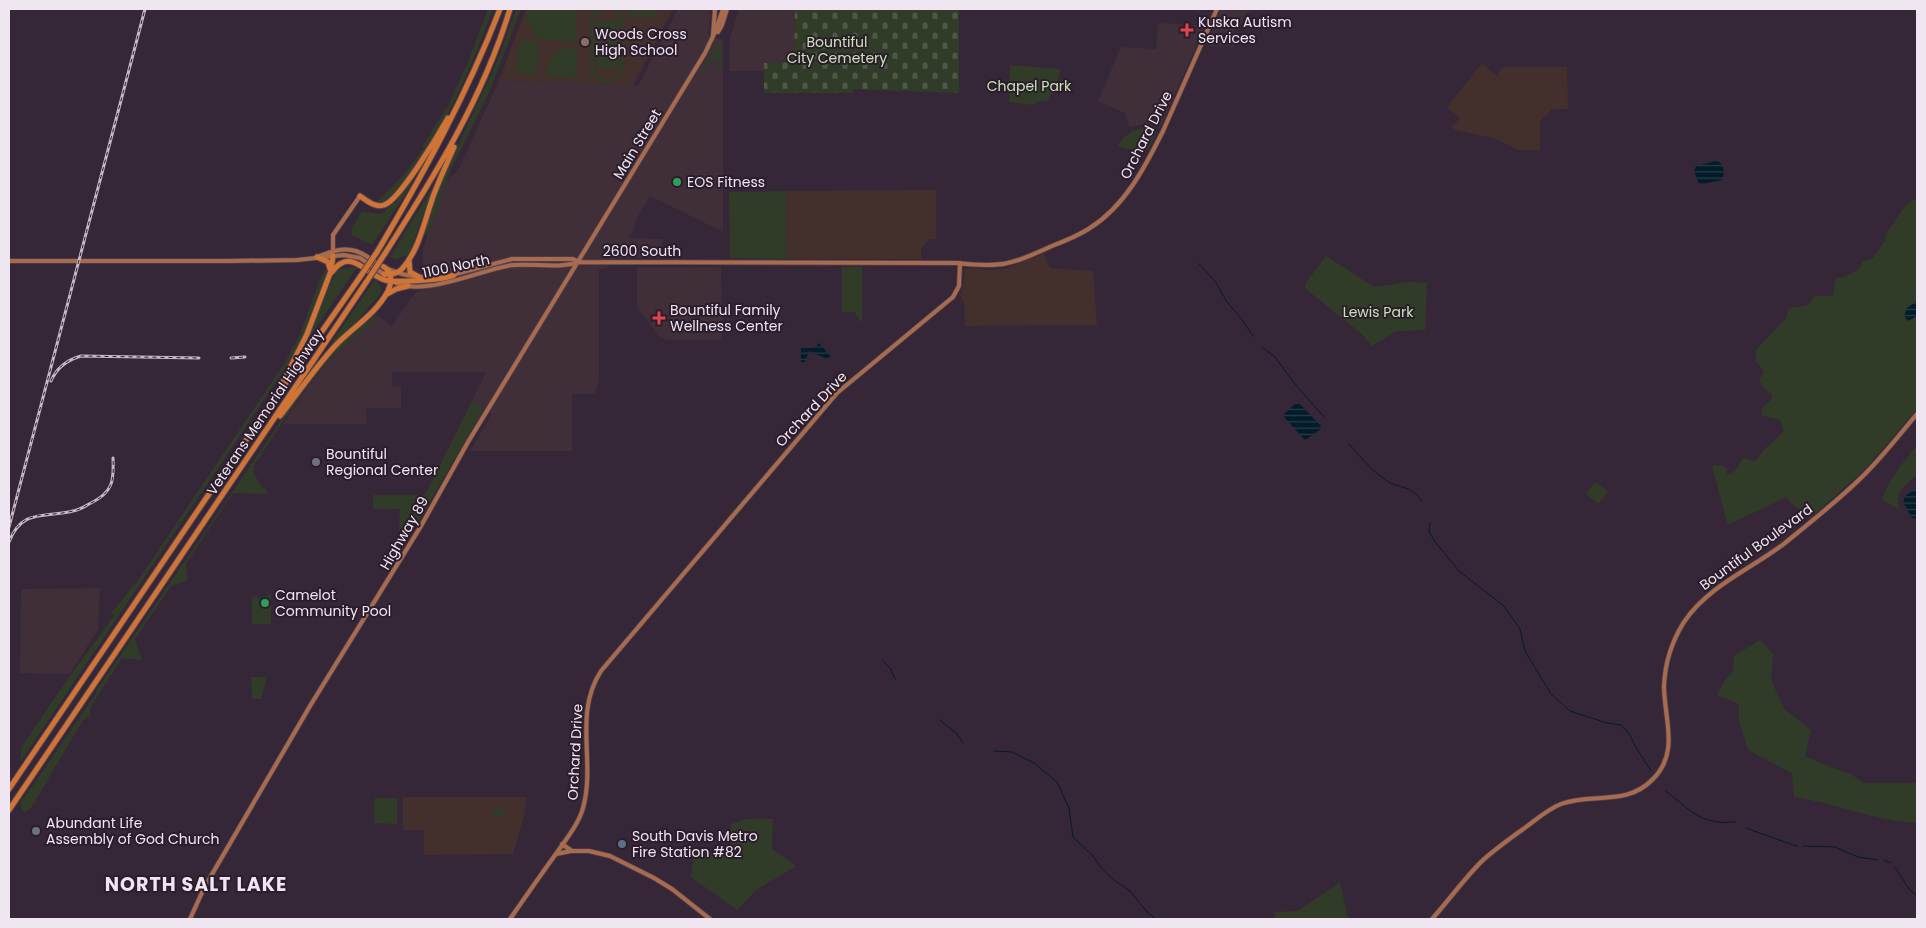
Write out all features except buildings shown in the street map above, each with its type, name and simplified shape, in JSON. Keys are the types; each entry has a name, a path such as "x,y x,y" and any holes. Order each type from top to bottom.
{"highway":[{"name":"Veterans Memorial Highway","path":"10,787 272,402 377,252 417,184 467,88 500,9"},
{"name":"Veterans Memorial Highway","path":"10,808 254,450 384,255 446,156 494,53 510,9"},
{"path":"360,196 380,206 390,202 416,170 467,88"},
{"path":"385,296 391,278 409,258 472,103"},
{"path":"272,402 303,343 329,276 333,254"},
{"path":"317,257 329,264 329,276"},
{"path":"409,258 410,270 419,277"},
{"path":"329,276 339,265 351,262 360,264 379,278 435,280 450,277 454,274"},
{"path":"384,267 391,278"},
{"path":"384,274 391,278"},
{"path":"254,450 332,349 367,317 385,296 396,288 408,286"}],"main road":[{"path":"713,38 715,9"},
{"path":"713,38 723,9"},
{"path":"713,38 722,26 727,9"},
{"name":"Orchard Drive","path":"510,919 582,814 586,787 586,713 590,693 601,670 837,393 953,297 960,283 960,264 991,266 1018,261 1085,231 1096,224 1128,192 1153,151 1216,9"},
{"name":"Main Street","path":"579,262 713,38"},
{"path":"333,254 333,235 360,196"},
{"name":"2600 South","path":"333,254 347,250 358,251 397,273 419,277 454,274 512,259 572,259 579,262 960,264"},
{"path":"9,261 292,260 333,254 356,256 384,274"},
{"name":"1100 North","path":"391,278 399,285 408,286 447,283 509,266 568,265 579,262"},
{"name":"Highway 89","path":"190,919 202,892 242,821 310,706 400,562 468,442 579,262"},
{"name":"Bountiful Boulevard","path":"1432,919 1483,860 1551,809 1577,800 1622,796 1641,789 1653,780 1664,766 1670,745 1665,698 1666,668 1675,638 1686,619 1712,592 1778,548 1844,493 1879,459 1917,414"},
{"path":"562,844 572,851"},
{"path":"556,854 572,851 593,852 618,860 668,886 710,919"}],"shaded area":[{"name":"Woods Cross High School","path":"526,9 673,9 633,86 506,80 500,78"},
{"path":"678,9 711,9 708,34 723,41 723,232 650,196 634,223 635,226 629,238 662,239 663,258 616,258 606,269 599,269 599,381 595,394 572,394 572,451 470,451 492,414 472,401 486,372 392,372 392,386 401,387 401,408 366,408 367,424 283,424 312,381 329,361 378,316 392,326 414,294 422,289 423,249 445,183 459,169 500,78 506,80 638,86"},
{"path":"739,9 795,9 794,63 765,63 764,71 729,71 730,38"},
{"path":"1221,9 1249,9 1241,24 1234,30 1234,46 1209,46 1206,44"},
{"path":"1158,23 1205,26 1161,126 1145,124 1129,127 1125,113 1098,101 1121,47 1156,49"},
{"path":"1482,63 1497,76 1503,67 1567,67 1568,109 1552,109 1540,121 1540,150 1518,150 1494,138 1455,130 1452,127 1460,118 1447,107"},
{"path":"936,190 936,239 930,239 921,249 921,259 787,259 786,191"},
{"path":"1044,254 1050,268 1093,271 1097,325 965,326 964,302 960,295 965,269 993,270 1007,268"},
{"path":"637,267 721,267 722,340 667,340 659,336 637,307"},
{"path":"100,588 98,629 70,674 20,673 21,589"},
{"path":"403,797 526,797 525,813 513,854 424,855 424,830 403,830"}],"green space":[{"path":"488,9 493,9 475,55 455,99 432,142 395,192 389,198 377,202 398,181 424,148 422,147 449,104 468,62"},
{"path":"516,9 521,9 489,93 451,169 428,236 424,234 439,186 497,62"},
{"path":"528,9 576,9 576,43 539,38 533,33 525,19"},
{"path":"597,9 617,9 624,20 626,47 624,67 616,81 608,83 590,76 590,13","holes":["602,10 615,12 619,17 621,25 619,71 617,76 607,80 599,76 594,68 594,21 597,14"]},
{"path":"627,9 655,9 655,17 628,17"},
{"name":"Bountiful City Cemetery","path":"795,9 959,9 959,93 853,89 853,93 764,93 764,63 794,62"},
{"path":"618,20 618,68 597,68 596,21"},
{"path":"521,40 539,42 535,76 516,73"},
{"path":"722,41 721,71 717,70 719,62 715,59 708,64 704,73 702,73 701,70 719,42"},
{"path":"577,48 576,75 573,78 546,76 551,58 557,51"},
{"name":"Chapel Park","path":"1010,65 1060,69 1060,75 1048,101 1039,101 1033,105 1009,102"},
{"path":"1147,128 1157,132 1148,150 1137,151 1117,146 1131,131"},
{"path":"429,154 372,245 352,235 352,228 362,212 382,214 397,200"},
{"path":"434,185 409,254 397,259 390,257"},
{"path":"786,191 787,259 730,258 729,192"},
{"path":"1917,199 1917,409 1863,471 1810,518 1786,497 1728,525 1712,466 1722,466 1727,469 1727,475 1730,474 1737,468 1743,458 1757,460 1763,451 1784,430 1780,420 1761,415 1762,408 1772,399 1772,395 1759,381 1764,371 1756,361 1756,350 1787,317 1788,309 1809,304 1814,296 1832,296 1837,278 1845,277 1859,269 1862,261 1872,259 1885,241 1886,234 1905,206"},
{"name":"Lewis Park","path":"1326,256 1374,287 1407,282 1427,283 1425,330 1396,331 1372,346 1363,335 1305,288 1305,284"},
{"path":"357,267 308,340 326,293 338,269"},
{"path":"842,267 862,267 862,323 856,312 842,312"},
{"path":"325,270 327,270 327,273 302,339 284,370 21,761 21,748 64,684 114,616 111,612 136,583 284,364 300,335 318,284"},
{"path":"375,279 381,287 381,293 354,324 328,348"},
{"path":"376,315 378,316 333,357 317,375 253,467 255,470 253,472 263,489 265,488 269,494 233,493 186,564 188,580 171,586 135,639 142,660 122,658 90,708 90,716 85,718 80,725 31,808 24,812 21,809 21,801 289,409 335,349"},
{"path":"472,401 484,409 396,559 392,560 389,556 402,538 404,538 404,530 399,530 400,509 373,509 373,495 425,495"},
{"path":"1917,446 1917,475 1899,493 1899,508 1897,508 1882,500 1897,471"},
{"path":"1595,482 1608,491 1598,504 1586,494"},
{"path":"271,594 271,624 254,624 252,622 252,597 257,595 258,599"},
{"path":"1760,640 1773,654 1771,680 1784,709 1811,730 1805,756 1851,774 1863,783 1917,783 1917,823 1886,819 1794,797 1792,773 1748,750 1739,720 1739,704 1717,695 1733,671 1734,656"},
{"path":"251,677 267,677 261,699 252,699"},
{"path":"375,798 397,798 397,824 374,823"},
{"path":"504,807 503,816 494,819 493,811"},
{"path":"747,819 773,819 772,849 796,866 756,890 737,910 691,877 694,853 731,852 731,824"},
{"path":"1340,882 1348,919 1275,919 1275,912 1298,911"}],"water":[{"path":"1716,161 1721,163 1723,167 1722,180 1702,184 1698,182 1694,171 1696,166"},
{"path":"1917,301 1917,316 1908,321 1904,316 1907,308"},
{"path":"819,343 831,357 825,358 809,351 805,362 801,362 801,348 814,348"},
{"path":"1296,403 1299,403 1321,426 1321,429 1305,440 1284,417 1285,413"},
{"path":"1917,488 1917,519 1912,518 1903,502 1905,496"}],"waterway":[{"path":"1199,264 1215,281 1227,302 1253,336"},
{"path":"1263,348 1275,357 1294,383 1324,417"},
{"path":"1349,444 1365,462 1388,482 1409,489 1422,502"},
{"path":"1430,523 1429,532 1460,572 1504,606 1520,629 1525,651 1551,694 1570,711 1607,723 1621,725 1630,735 1651,771"},
{"path":"883,661 891,669 895,679"},
{"path":"940,720 957,734 963,743"},
{"path":"994,751 1012,752 1034,763 1057,782 1069,808 1073,837 1093,856 1102,869 1130,891 1147,912 1156,919"},
{"path":"1666,791 1705,819 1735,822"},
{"path":"1746,828 1798,846"},
{"path":"1803,846 1835,847 1858,857 1878,860"},
{"path":"1884,860 1891,863"},
{"path":"1895,867 1909,889 1917,896"}],"railway":[{"path":"9,527 145,9"},
{"path":"51,381 63,365 81,356 199,358"},
{"path":"231,358 245,357"},
{"path":"9,542 14,531 28,519 35,516 78,510 104,495 111,485 113,458"}],"place":[{"name":"Kuska Autism Services","path":"1187,30"},
{"name":"Woods Cross High School","path":"585,42"},
{"name":"EOS Fitness","path":"677,182"},
{"name":"Bountiful Family Wellness Center","path":"659,318"},
{"name":"Bountiful Regional Center","path":"316,462"},
{"name":"Camelot Community Pool","path":"265,603"},
{"name":"Abundant Life Assembly of God Church","path":"36,831"},
{"name":"South Davis Metro Fire Station #82","path":"622,844"}],"district":[{"name":"NORTH SALT LAKE","path":"196,884"}]}
